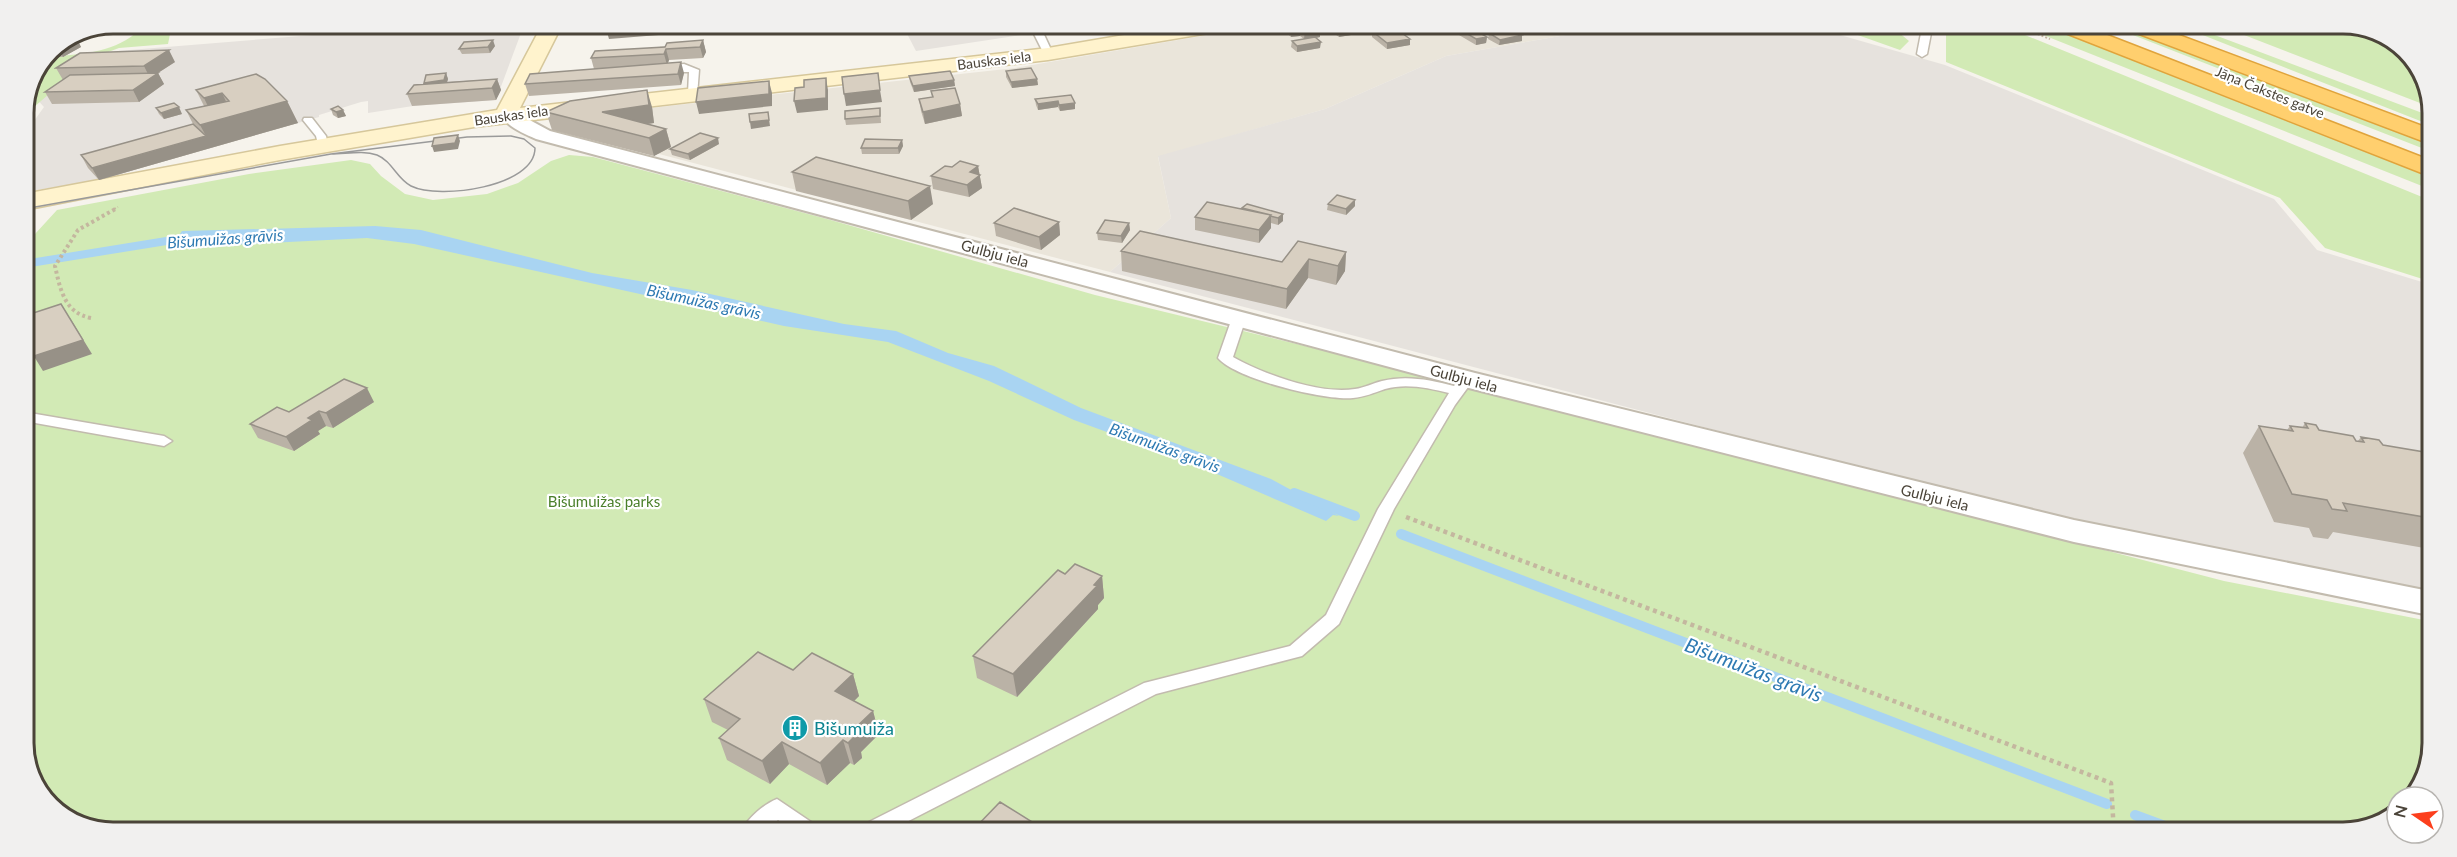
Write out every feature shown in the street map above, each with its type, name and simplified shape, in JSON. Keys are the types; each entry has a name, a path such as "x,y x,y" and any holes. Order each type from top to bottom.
{"highway":[{"path":"2085,34 2422,166"},
{"name":"Jāņa Čakstes gatve","path":"2122,34 2422,152"},
{"name":"Jāņa Čakstes gatve","path":"2157,34 2422,134"},
{"path":"2191,34 2422,124"}],"street":[{"path":"511,116 508,108 547,34"},
{"name":"Bauskas iela","path":"34,200 323,146 511,116 1048,54 1167,34"},
{"name":"Gulbju iela","path":"511,116 514,121 528,130 543,135 1239,318 1462,385 2074,531 2422,601"}],"lane":[{"path":"1039,34 1048,54"},
{"path":"1922,54 1927,34"},
{"path":"653,70 691,68 695,75 693,94"},
{"path":"309,120 321,136 323,146"},
{"path":"888,822 1151,688 1296,651 1333,619 1386,509 1462,385 1418,380 1387,385 1355,394 1330,393 1242,370 1225,358 1239,318"},
{"path":"34,418 164,441"},
{"path":"761,822 777,808 796,822"}],"path":[{"path":"91,318 85,317 63,300 55,266 72,244 78,230 125,204"},
{"path":"1386,509 2111,783 2113,822"}],"shaded area":[{"path":"326,34 521,34 496,100 413,106 368,113 368,101 361,102 319,115 319,117 99,180 34,190 34,121 44,107 36,98 40,83 117,51"},
{"path":"907,34 1028,34 916,51"},
{"path":"1213,34 1572,34 1446,56 1325,109 1158,157 1171,218 1110,272 560,128 587,115 1015,68"},
{"path":"1572,34 1836,34 1945,65 2274,199 2317,250 2422,282 2422,593 2225,556 1971,497 1110,272 1171,218 1158,156 1325,109 1446,56"}],"green space":[{"path":"135,34 170,34 168,44 119,48 89,59 35,106 40,83 61,56 105,49"},
{"path":"1855,34 1901,34 1909,41 1900,50"},
{"path":"1946,34 2025,35 2422,197 2422,279 2325,248 2280,198 1946,62"},
{"path":"2041,34 2078,34 2422,167 2422,186"},
{"path":"2130,34 2149,34 2422,140 2422,148"},
{"path":"2200,34 2212,34 2422,113 2422,122"},
{"path":"2242,34 2344,34 2369,39 2396,54 2406,65 2417,83 2422,104"},
{"name":"Bišumuižas parks","path":"569,155 593,157 827,219 1095,295 1502,394 2224,581 2422,620 2422,744 2418,769 2410,785 2385,785 2385,810 2359,821 2344,822 113,822 88,818 65,806 51,792 40,774 35,749 34,235 57,210 249,174 351,160 370,164 381,176 405,194 433,200 487,194 518,183 551,161"}],"water":[{"path":"375,226 421,230 592,273 692,290 844,324 896,331 948,353 994,366 1081,408 1271,479 1339,516 1333,515 1326,521 1189,462 1074,420 989,381 888,342 784,326 414,244 367,238 171,248 182,231"}],"building":[{"path":"1376,34 1403,34 1410,39 1387,43"},
{"path":"1468,34 1482,34 1487,37 1476,39"},
{"path":"1491,34 1522,35 1500,40"},
{"path":"1315,37 1321,42 1297,46 1292,41"},
{"path":"493,40 488,47 459,49 464,42"},
{"path":"703,40 700,47 666,49 664,54 591,58 595,51 665,47 667,43"},
{"path":"169,50 144,66 56,68 80,53"},
{"path":"681,62 678,74 525,84 530,74"},
{"path":"1031,68 1037,79 1011,82 1006,71"},
{"path":"950,71 954,80 913,86 909,76"},
{"path":"158,73 133,90 45,92 70,75"},
{"path":"446,73 444,80 424,83 426,75"},
{"path":"878,73 880,90 844,94 842,77"},
{"path":"256,74 265,79 287,101 200,125 186,110 229,101 222,93 204,98 196,90"},
{"path":"826,78 826,98 794,101 795,88 804,87 804,80"},
{"path":"497,79 492,88 407,94 414,85"},
{"path":"769,81 769,94 696,102 698,88"},
{"path":"955,88 960,104 923,112 919,99 933,97 931,91"},
{"path":"647,90 649,105 602,112 666,129 649,138 546,112 570,101"},
{"path":"1071,95 1075,103 1059,105 1058,101 1038,104 1035,99"},
{"path":"174,103 179,107 161,113 156,108"},
{"path":"338,106 343,110 336,112 331,109"},
{"path":"880,108 880,116 845,119 845,111"},
{"path":"768,112 769,120 750,122 749,114"},
{"path":"193,124 206,136 92,168 81,155"},
{"path":"700,133 718,138 688,154 670,149"},
{"path":"458,135 455,143 432,146 434,138"},
{"path":"865,139 902,140 898,148 861,148"},
{"path":"816,157 930,186 908,201 792,172"},
{"path":"960,161 978,166 970,172 980,175 967,185 931,176 945,166 952,167"},
{"path":"1337,195 1355,200 1346,209 1328,204"},
{"path":"1207,202 1271,215 1259,230 1195,217"},
{"path":"1247,204 1283,214 1278,218 1242,208"},
{"path":"1014,208 1059,222 1039,237 994,223"},
{"path":"1105,220 1129,223 1121,236 1097,233"},
{"path":"1140,231 1282,262 1298,241 1346,252 1338,266 1309,259 1287,289 1121,251"},
{"path":"61,304 83,340 34,356 34,313"},
{"path":"344,379 367,388 326,413 319,411 308,418 312,420 286,437 250,424 277,407 289,412"},
{"path":"2305,423 2316,425 2319,430 2353,436 2356,441 2364,442 2361,437 2379,440 2383,445 2422,452 2422,517 2343,503 2347,511 2332,509 2327,500 2292,494 2259,426 2293,431 2290,426 2308,428"},
{"path":"1075,564 1102,576 1094,585 1097,586 1013,674 973,656 1058,570 1065,574"},
{"name":"Bišumuiža","path":"758,652 793,670 812,653 853,674 835,691 873,711 851,732 856,735 848,743 843,740 820,763 782,742 762,761 719,738 740,719 704,699"},
{"path":"1000,802 1032,822 981,822"}],"waterway":[{"name":"Bišumuižas grāvis","path":"34,262 185,238"},
{"name":"Bišumuižas grāvis","path":"1294,493 1355,516"},
{"name":"Bišumuižas grāvis","path":"1401,534 2107,804"},
{"name":"Bišumuižas grāvis","path":"2135,815 2154,822"}],"tram line":[{"path":"511,136 524,139 535,148 531,161 520,172 503,181 484,187 442,191 424,190 411,186 387,161 377,155 360,152 331,154 467,137 511,136"},
{"path":"34,207 331,154"}],"place":[{"name":"Bišumuiža","path":"795,728"}]}
